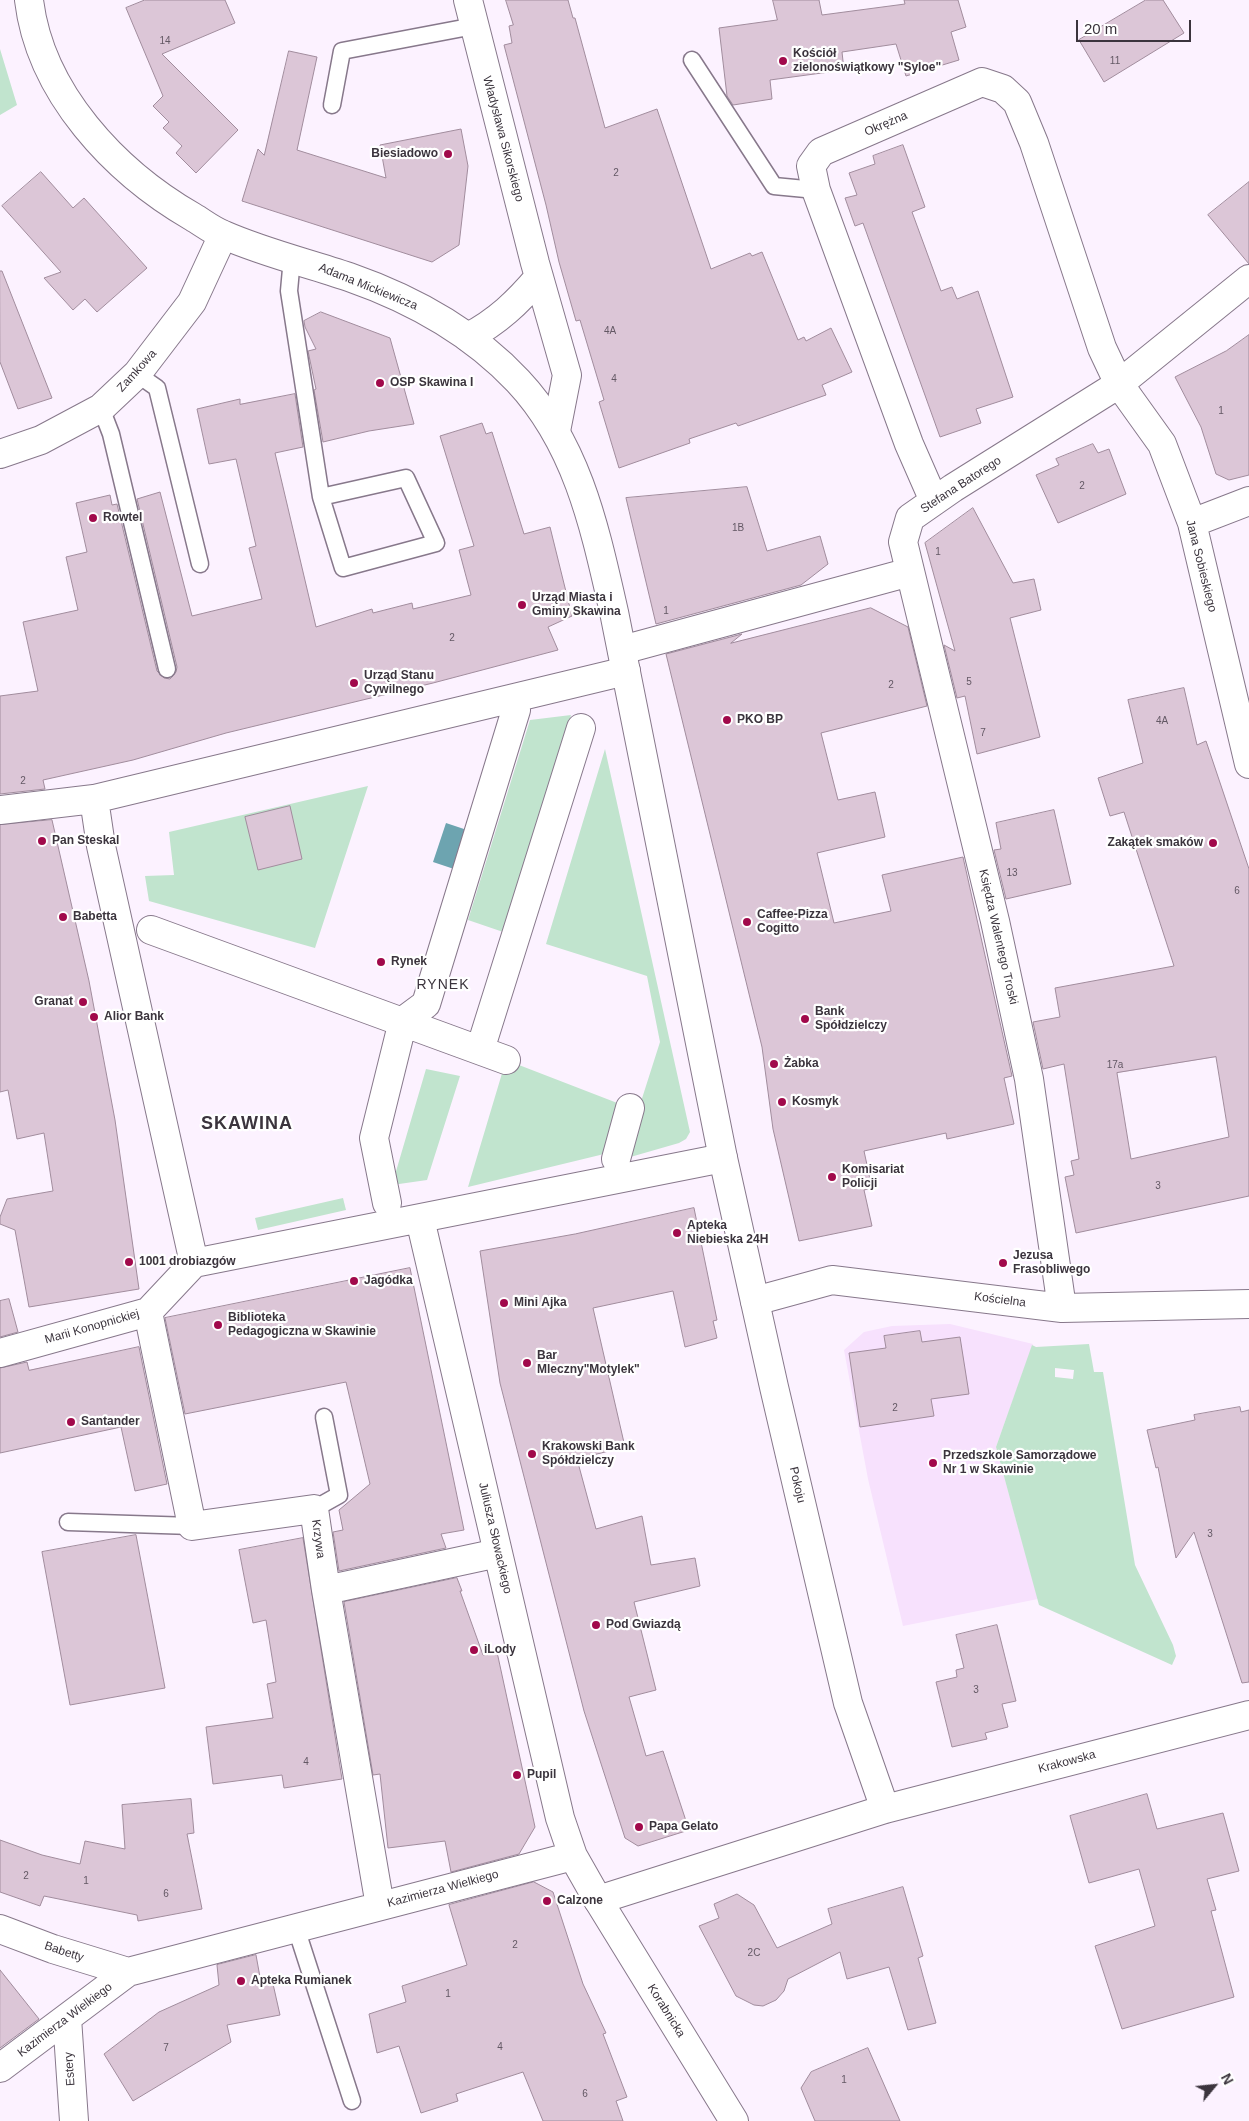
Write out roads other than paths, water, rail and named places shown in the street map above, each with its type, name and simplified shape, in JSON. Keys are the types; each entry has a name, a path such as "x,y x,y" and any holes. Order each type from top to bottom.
{"street":[{"name":"Adama Mickiewicza","path":"29,0 37,37 73,108 92,136 112,157 156,195 223,235 351,278 405,299 468,337 520,382 556,431 576,474 595,529 624,660"},
{"name":"Władysława Sikorskiego","path":"468,0 539,277 567,375 556,431"},
{"name":"Okrężna","path":"934,501 909,444 816,190 811,166 821,152 982,82 1003,89 1017,102 1034,143 1102,348 1118,384"},
{"name":"Zamkowa","path":"0,454 41,440 101,408 138,374 192,302 223,235"},
{"path":"468,337 487,327 515,305 539,277"},
{"name":"Stefana Batorego","path":"910,572 903,542 910,518 1118,384 1249,279"},
{"name":"Jana Sobieskiego","path":"1118,384 1162,444 1192,522 1249,764"},
{"path":"1192,522 1249,501"},
{"path":"0,810 94,799 624,660 910,572"},
{"name":"Księdza Walentego Troski","path":"910,572 996,920 1029,1079 1062,1308"},
{"path":"94,799 101,846 194,1263 723,1158 624,660"},
{"path":"387,1203 374,1138 403,1021 426,1004 516,710"},
{"path":"480,1050 581,728"},
{"path":"151,930 506,1060"},
{"path":"616,1158 630,1108"},
{"name":"Pokoju","path":"723,1158 848,1703 885,1809"},
{"name":"Juliusza Słowackiego","path":"420,1219 560,1818 572,1856"},
{"name":"Marii Konopnickiej","path":"0,1353 148,1312 194,1263"},
{"name":"Kościelna","path":"755,1301 832,1280 1062,1308 1249,1304"},
{"path":"148,1312 192,1526"},
{"name":"Krzywa","path":"192,1526 314,1509 380,1906"},
{"path":"326,1590 498,1553"},
{"name":"Krakowska","path":"885,1809 1249,1715"},
{"path":"572,1856 598,1900 885,1809"},
{"name":"Kazimierza Wielkiego","path":"0,2068 128,1972 572,1856"},
{"name":"Korabnicka","path":"598,1900 734,2121"},
{"name":"Babetty","path":"0,1929 53,1949 128,1972"},
{"name":"Estery","path":"67,2018 74,2121"}],"lane":[{"path":"332,105 342,51 474,26"},
{"path":"692,60 774,186 816,190"},
{"path":"292,258 289,292 321,497 343,568 436,543 406,478 321,497"},
{"path":"138,374 157,388 200,564"},
{"path":"101,408 111,434 167,669"},
{"path":"314,1509 339,1495 324,1418"},
{"path":"68,1522 192,1526"},
{"path":"296,1928 352,2101"}],"water":[{"path":"446,823 479,834 466,873 433,862"}],"place":[{"name":"Kościół zielonoświątkowy \"Syloe\"","path":"783,61"},
{"name":"Biesiadowo","path":"448,154"},
{"name":"OSP Skawina I","path":"380,383"},
{"name":"Rowtel","path":"93,518"},
{"name":"Urząd Miasta i Gminy Skawina","path":"522,605"},
{"name":"Urząd Stanu Cywilnego","path":"354,683"},
{"name":"PKO BP","path":"727,720"},
{"name":"Pan Steskal","path":"42,841"},
{"name":"Zakątek smaków","path":"1213,843"},
{"name":"Babetta","path":"63,917"},
{"name":"Caffee-Pizza Cogitto","path":"747,922"},
{"name":"Rynek","path":"381,962"},
{"name":"Granat","path":"83,1002"},
{"name":"Alior Bank","path":"94,1017"},
{"name":"Bank Spółdzielczy","path":"805,1019"},
{"name":"Żabka","path":"774,1064"},
{"name":"Kosmyk","path":"782,1102"},
{"name":"Komisariat Policji","path":"832,1177"},
{"name":"Apteka Niebieska 24H","path":"677,1233"},
{"name":"1001 drobiazgów","path":"129,1262"},
{"name":"Jezusa Frasobliwego","path":"1003,1263"},
{"name":"Jagódka","path":"354,1281"},
{"name":"Mini Ajka","path":"504,1303"},
{"name":"Biblioteka Pedagogiczna w Skawinie","path":"218,1325"},
{"name":"Bar Mleczny\"Motylek\"","path":"527,1363"},
{"name":"Santander","path":"71,1422"},
{"name":"Krakowski Bank Spółdzielczy","path":"532,1454"},
{"name":"Przedszkole Samorządowe Nr 1 w Skawinie","path":"933,1463"},
{"name":"Pod Gwiazdą","path":"596,1625"},
{"name":"iLody","path":"474,1650"},
{"name":"Pupil","path":"517,1775"},
{"name":"Papa Gelato","path":"639,1827"},
{"name":"Calzone","path":"547,1901"},
{"name":"Apteka Rumianek","path":"241,1981"}],"district":[{"name":"RYNEK","path":"443,985"},
{"name":"SKAWINA","path":"247,1124"}]}
